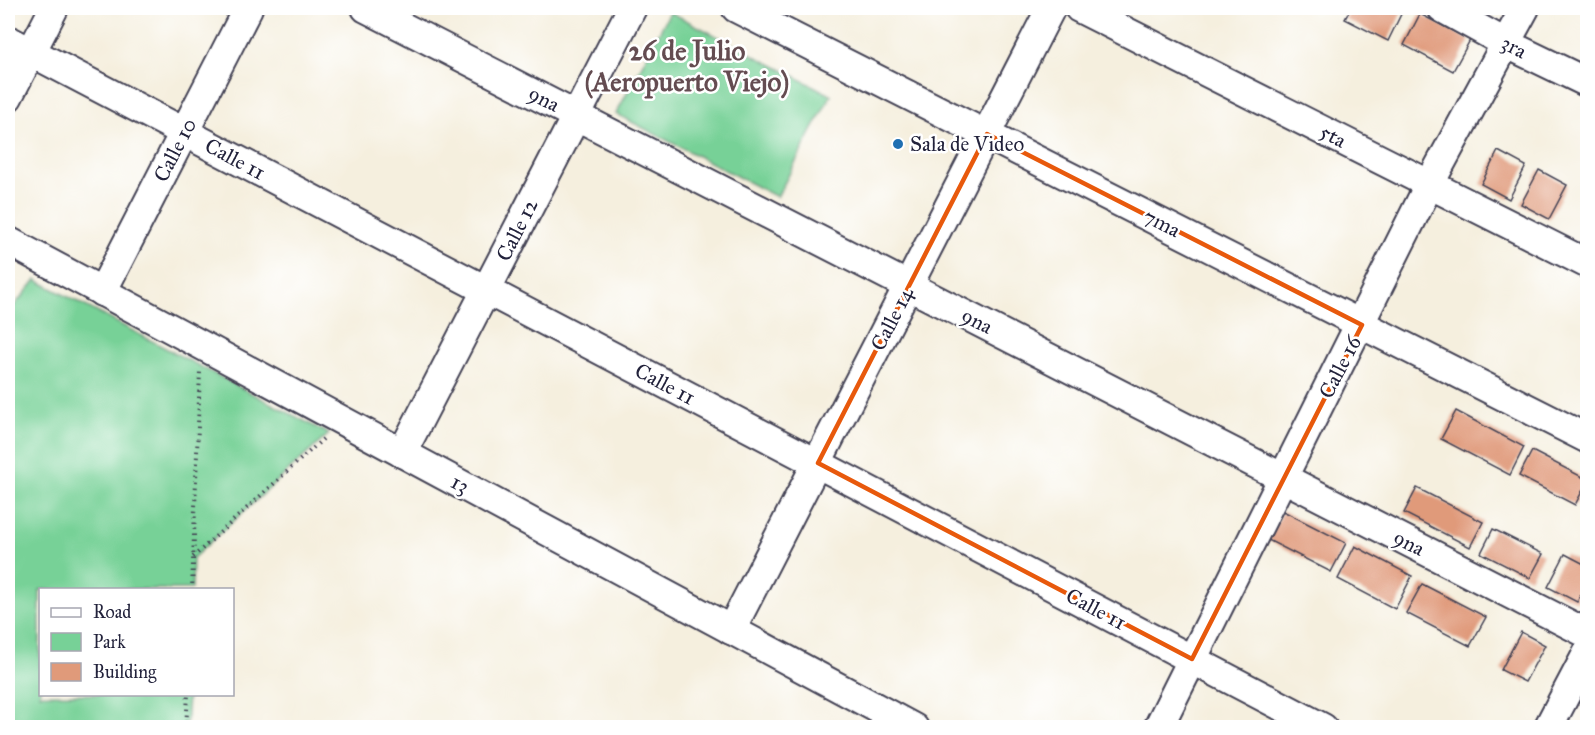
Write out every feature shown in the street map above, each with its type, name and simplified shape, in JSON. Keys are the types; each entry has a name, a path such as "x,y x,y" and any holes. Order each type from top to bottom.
{"street":[{"path":"8,98 19,46 54,8"},
{"name":"Calle 10","path":"102,292 248,8"},
{"name":"9na","path":"366,8 1587,634"},
{"name":"Calle 12","path":"402,453 632,8"},
{"name":"7ma","path":"736,8 1587,439"},
{"name":"Calle 14","path":"731,630 1051,8"},
{"name":"5ta","path":"1079,8 1587,264"},
{"name":"3ra","path":"1442,8 1507,44 1587,83"},
{"name":"Calle 16","path":"1158,728 1362,325 1429,185 1526,8"},
{"name":"Calle 11","path":"19,46 1323,728"},
{"name":"13","path":"8,241 914,728"},
{"path":"1548,728 1587,652"}],"path":[{"path":"192,588 201,345"},
{"path":"193,558 329,434"},
{"path":"186,728 188,696"}],"highlighted area":[{"path":"987,134 1362,325 1192,659 818,463"}],"green space":[{"path":"670,12 831,95 777,197 616,114"},
{"path":"36,280 329,434 193,558 192,588 39,588 39,696 188,696 186,727 8,727 8,313"}],"building":[{"path":"1351,8 1404,8 1388,41 1345,19"},
{"path":"1420,14 1470,40 1453,71 1404,45"},
{"path":"1498,151 1526,166 1509,199 1481,184"},
{"path":"1539,170 1567,185 1549,219 1521,204"},
{"path":"1456,411 1524,447 1510,475 1441,439"},
{"path":"1532,451 1588,480 1575,505 1519,476"},
{"path":"1417,488 1483,522 1470,547 1404,513"},
{"path":"1283,511 1346,543 1331,572 1268,540"},
{"path":"1493,529 1543,554 1530,578 1481,553"},
{"path":"1355,546 1412,576 1395,609 1338,579"},
{"path":"1565,554 1588,566 1588,581 1577,602 1548,587"},
{"path":"1422,584 1486,617 1470,646 1406,613"},
{"path":"1521,632 1545,645 1525,682 1501,670"},
{"path":"1588,678 1588,700 1578,696"}],"place":[{"name":"Sala de Video","path":"898,144"}],"district":[{"name":"26 de Julio (Aeropuerto Viejo)","path":"687,66"}]}
